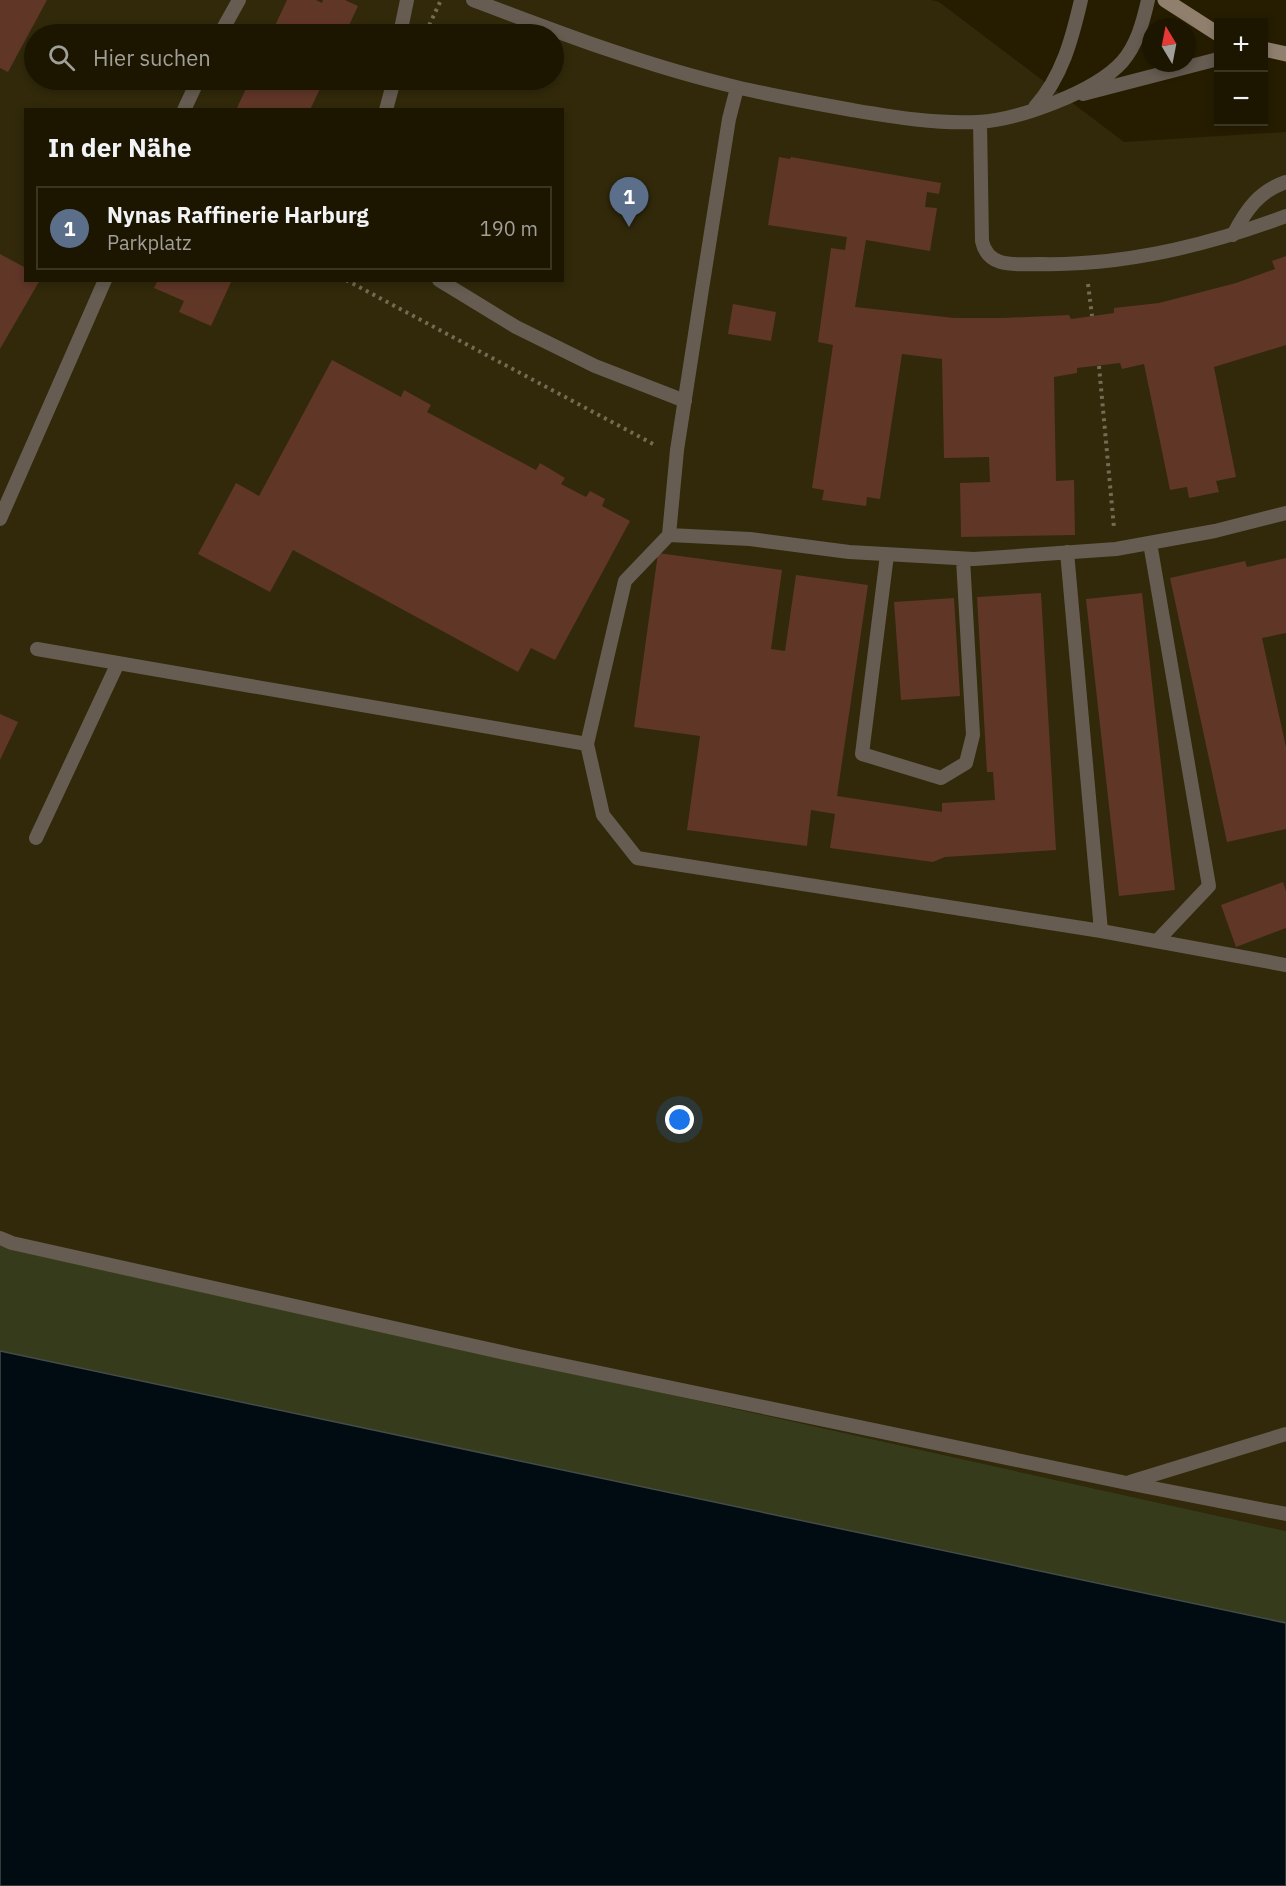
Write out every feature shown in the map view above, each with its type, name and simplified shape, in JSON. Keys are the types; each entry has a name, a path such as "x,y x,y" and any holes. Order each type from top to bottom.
{"main road":[{"path":"1165,0 1214,31"},
{"path":"1268,50 1286,54"}],"lane":[{"path":"226,24 239,0"},
{"path":"402,24 407,0"},
{"path":"474,0 536,24"},
{"path":"1032,111 1048,92 1058,74 1070,46 1081,0"},
{"path":"564,35 737,88 917,120 939,123 980,122 1032,111 1089,86 1106,75 1121,62 1134,44 1148,0"},
{"path":"1064,98 1214,60"},
{"path":"737,88 727,130 677,450 669,535 625,581 587,744 603,815 637,858 1101,931 1286,965"},
{"path":"185,108 193,90"},
{"path":"387,108 391,90"},
{"path":"980,122 981,231 984,251 990,258 999,262 1015,264 1085,263 1158,254 1233,235 1286,216"},
{"path":"1233,235 1254,201 1274,186 1286,182"},
{"path":"0,519 104,282"},
{"path":"442,282 516,327 596,366 685,400"},
{"path":"669,535 750,539 887,555 963,558 1116,549 1215,531 1286,513"},
{"path":"1150,543 1209,886 1157,941"},
{"path":"1066,552 1101,931"},
{"path":"887,555 862,754 941,778 966,764 973,735 963,558"},
{"path":"37,649 587,744"},
{"path":"36,838 118,663"},
{"path":"0,1238 12,1243 519,1356 1286,1514"},
{"path":"1127,1483 1286,1434"}],"path":[{"path":"430,24 441,0"},
{"path":"1085,263 1092,316"},
{"path":"349,282 657,446 677,450"},
{"path":"1099,366 1116,549"}],"shaded area":[{"path":"0,0 931,0 939,2 1124,142 1286,132 1286,1531 0,1246"},
{"path":"0,1351 1286,1623 1286,1886 0,1886"}],"green space":[{"path":"0,1246 1286,1531 1286,1623 0,1351"}],"building":[{"path":"0,0 47,0 34,24 24,24 24,42 8,72 0,68"},
{"path":"287,0 316,0 322,3 323,0 345,0 358,6 350,24 276,24"},
{"path":"245,90 319,90 311,108 237,108"},
{"path":"779,157 790,159 791,157 941,183 939,194 927,192 925,207 937,208 930,251 866,240 855,307 954,318 1069,315 1071,319 1114,313 1114,308 1159,303 1236,283 1275,269 1272,261 1286,256 1286,345 1214,367 1236,477 1216,481 1219,492 1189,498 1187,487 1170,490 1144,364 1122,369 1120,363 1077,368 1077,373 1054,377 1056,481 1074,480 1075,535 961,537 960,483 990,482 989,457 944,458 942,359 902,354 880,499 867,497 866,506 822,500 824,490 812,488 833,345 818,342 831,248 845,250 847,237 768,225"},
{"path":"0,254 24,267 24,282 39,282 0,349"},
{"path":"157,282 231,282 211,326 179,312 184,301 154,288"},
{"path":"733,304 776,312 771,341 728,334"},
{"path":"332,360 401,397 404,390 431,405 427,412 536,470 540,463 565,478 561,484 586,497 590,491 605,499 602,506 630,521 555,660 531,648 518,672 293,550 270,592 198,554 236,483 259,496"},
{"path":"658,553 782,570 771,649 785,651 796,575 868,585 837,796 942,812 942,803 995,800 993,772 987,772 977,597 1041,593 1056,850 945,857 933,862 830,848 835,814 811,810 807,846 687,830 700,736 634,727"},
{"path":"1286,558 1286,633 1262,638 1286,747 1286,829 1227,842 1170,578 1245,561 1247,567"},
{"path":"1142,593 1175,890 1119,896 1086,599"},
{"path":"954,598 960,696 901,700 894,602"},
{"path":"0,714 18,722 0,760"},
{"path":"1283,882 1286,891 1286,928 1236,947 1221,905"}],"place":[{"name":"Nynas Raffinerie Harburg","path":"629,227"}]}
